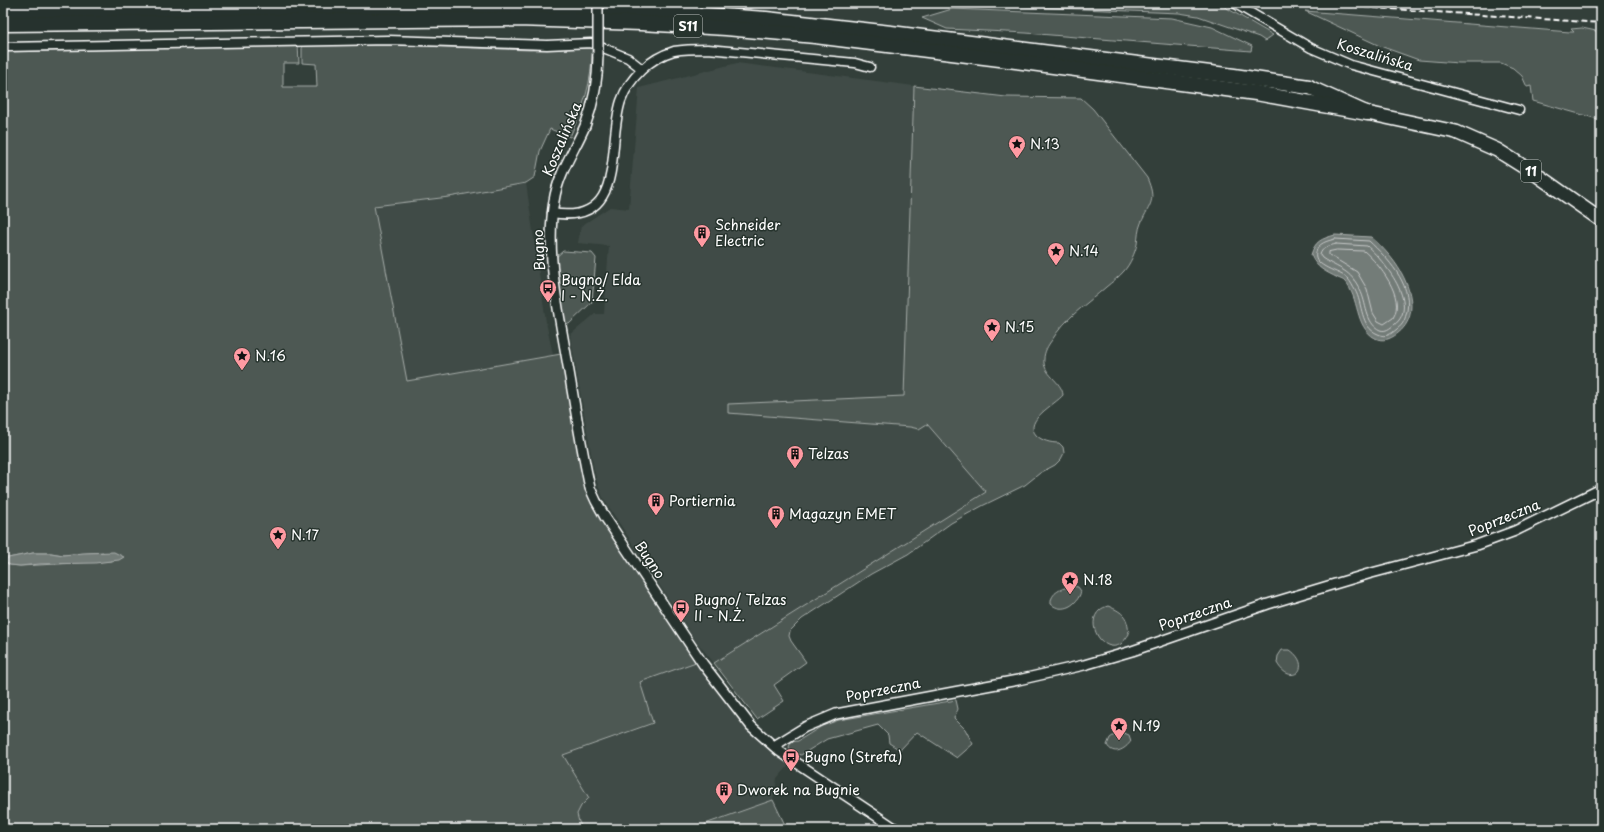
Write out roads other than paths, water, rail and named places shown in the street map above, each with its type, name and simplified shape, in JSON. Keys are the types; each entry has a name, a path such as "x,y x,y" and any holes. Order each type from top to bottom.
{"highway":[{"name":"S11","path":"3,11 496,7 583,8 684,13 766,19 891,33 1309,87"},
{"name":"S11","path":"3,24 518,19 633,22 815,36 1256,93 1367,112"},
{"name":"11","path":"1309,87 1367,112 1456,132 1496,150 1537,175 1601,220"}],"street":[{"name":"Koszalińska","path":"552,213 554,199 564,169 591,110 598,75 598,3"},
{"name":"Koszalińska","path":"1234,3 1294,38 1331,57 1351,65 1519,110"},
{"path":"3,47 388,40 547,45 591,43 628,58 642,70"},
{"path":"552,213 564,215 578,214 592,208 602,199 608,188 612,175 616,123 621,101 631,82 649,63 661,56 675,51 708,49 855,63 870,67"},
{"name":"Bugno","path":"552,213 550,232 561,324 590,488 596,501 616,534 702,664 751,726 774,746 896,829"},
{"name":"Poprzeczna","path":"774,746 815,721 846,712 1018,680 1103,660 1268,604 1368,574 1460,550 1494,539 1544,518 1601,489"}],"water":[{"path":"1335,235 1371,237 1388,254 1401,273 1410,294 1410,316 1405,326 1392,337 1381,340 1368,333 1360,319 1350,289 1344,281 1322,269 1313,260 1311,255 1314,247 1319,241"},
{"path":"114,552 124,557 119,560 95,563 20,566 10,565 3,561 3,559 33,553 63,555"}],"railway":[{"path":"1302,3 1601,23"}],"place":[{"name":"N.13","path":"1017,159"},
{"name":"Schneider Electric","path":"702,248"},
{"name":"N.14","path":"1056,266"},
{"name":"Bugno/ Elda I - N.Ż.","path":"548,303"},
{"name":"N.15","path":"992,342"},
{"name":"N.16","path":"242,371"},
{"name":"Telzas","path":"795,469"},
{"name":"Portiernia","path":"656,516"},
{"name":"Magazyn EMET","path":"776,529"},
{"name":"N.17","path":"278,550"},
{"name":"N.18","path":"1070,595"},
{"name":"Bugno/ Telzas II - N.Ż.","path":"681,623"},
{"name":"N.19","path":"1119,741"},
{"name":"Bugno (Strefa)","path":"791,772"},
{"name":"Dworek na Bugnie","path":"724,805"}]}
